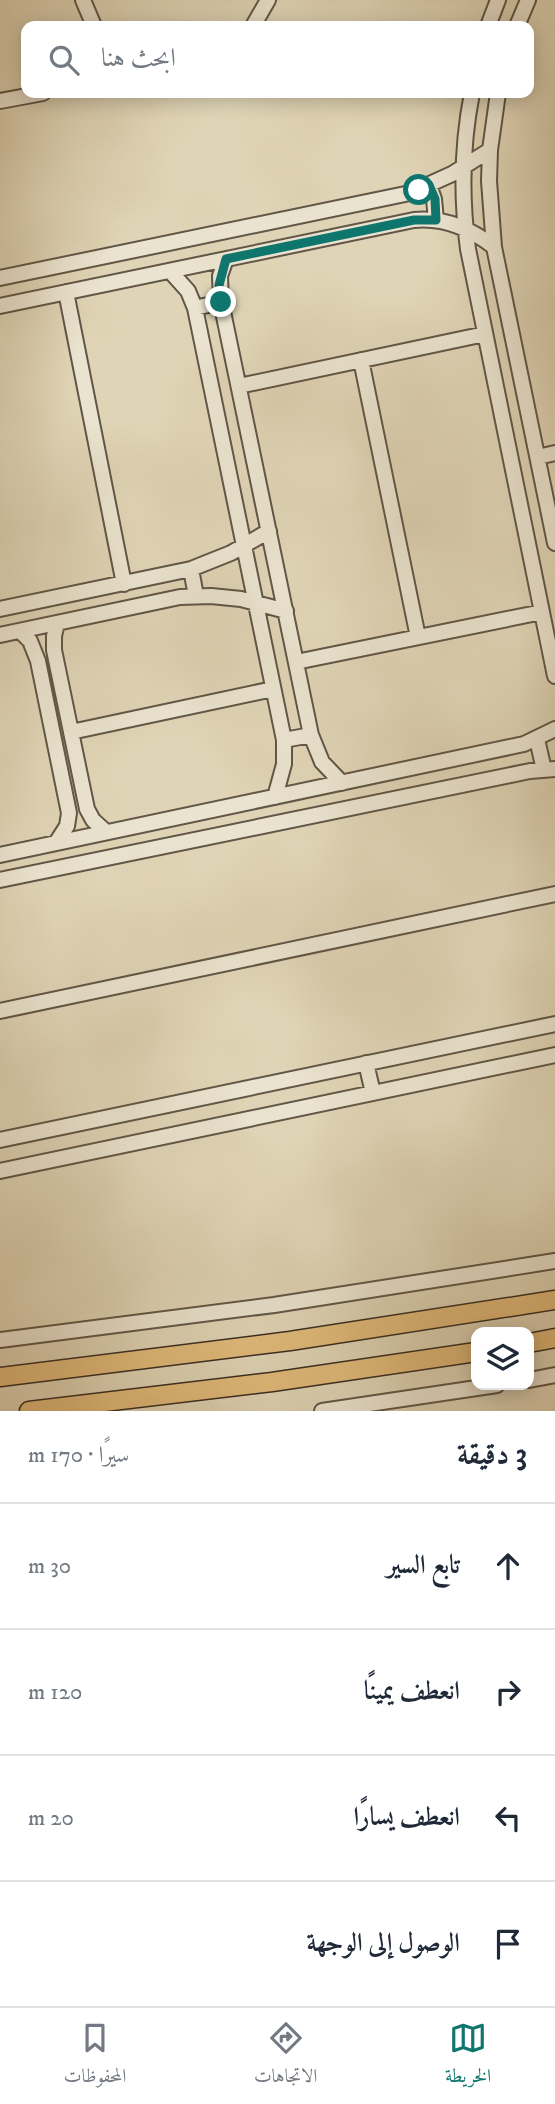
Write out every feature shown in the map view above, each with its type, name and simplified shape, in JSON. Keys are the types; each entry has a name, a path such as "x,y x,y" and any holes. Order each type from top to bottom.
{"main road":[{"path":"0,1377 290,1341 555,1300"},
{"path":"534,1342 555,1338"},
{"path":"29,1411 271,1382 471,1353"}],"street":[{"path":"83,0 92,21"},
{"path":"256,21 268,0"},
{"path":"490,21 498,0"},
{"path":"519,21 528,0"},
{"path":"0,101 21,97"},
{"path":"471,98 463,168 466,229 555,676"},
{"path":"497,98 490,150 490,202 494,247 555,543"},
{"path":"0,278 410,193 463,168 490,150"},
{"path":"429,185 435,199 436,220"},
{"path":"0,306 414,220 436,220 466,229 494,247"},
{"path":"226,259 219,285 221,302 312,735 322,762 342,782"},
{"path":"170,271 188,291 195,308 284,740 282,775 275,797"},
{"path":"66,292 124,584"},
{"path":"195,308 221,302"},
{"path":"239,386 485,334"},
{"path":"361,360 418,638"},
{"path":"538,457 555,453"},
{"path":"0,609 191,569 244,546 269,531"},
{"path":"191,569 196,596"},
{"path":"0,635 196,596 256,603 286,611"},
{"path":"296,662 542,612"},
{"path":"57,623 54,636 55,657 87,809 93,820 106,832"},
{"path":"20,631 30,641 38,661 69,813 66,826 56,843"},
{"path":"38,661 55,657"},
{"path":"71,732 273,689"},
{"path":"0,855 524,744 555,729"},
{"path":"284,740 312,735"},
{"path":"0,880 549,769 537,739"},
{"path":"69,813 87,809"},
{"path":"197,813 202,839"},
{"path":"0,1011 555,894"},
{"path":"0,1140 555,1024"},
{"path":"0,1171 555,1055"},
{"path":"366,1063 373,1093"},
{"path":"0,1340 288,1303 555,1261"},
{"path":"534,1379 555,1375"},
{"path":"322,1411 471,1389"}],"route":[{"path":"221,302 220,276 226,259 414,220 436,220 435,199 429,185 419,190"}]}
